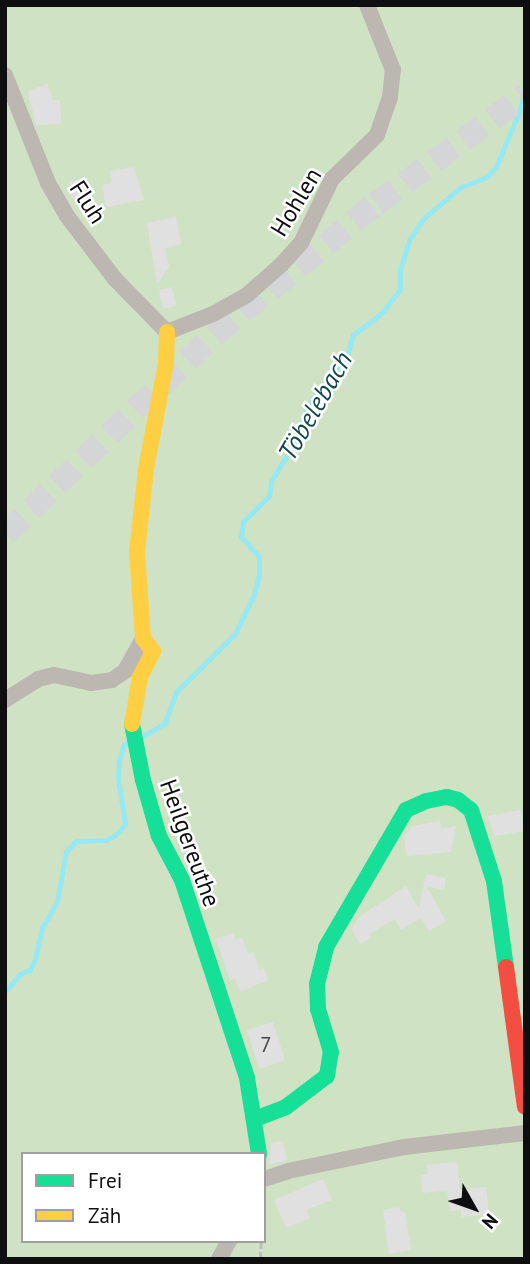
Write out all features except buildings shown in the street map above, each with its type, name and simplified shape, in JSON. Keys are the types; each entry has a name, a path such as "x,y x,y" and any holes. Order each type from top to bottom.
{"street":[{"name":"Hohlen","path":"167,332 213,314 247,295 282,264 301,243 332,179 377,135 390,97 393,70 367,5"},
{"name":"Fluh","path":"5,75 48,183 68,216 115,279 167,332"},
{"name":"Heilgereuthe","path":"167,332 166,363 146,469 137,552 143,638 153,651 141,677 132,724 159,836 182,880 247,1079 259,1152"},
{"path":"5,700 38,679 54,675 91,683 112,680 125,671 134,649 143,638"},
{"path":"255,1119 286,1107 327,1076 331,1052 318,1009 317,984 327,947 398,820 406,810 426,801 447,797 458,800 471,810 494,881 525,1107"},
{"path":"266,1178 288,1171 404,1147 525,1133"},
{"path":"219,1259 228,1243"}],"green space":[{"path":"5,5 525,5 525,1259 5,1259"}],"waterway":[{"name":"Töbelebach","path":"142,737 165,723 176,692 235,634 254,595 259,575 259,557 241,537 243,522 269,496 271,481 294,444 307,408 321,387 346,359 353,335 381,314 400,290 400,270 409,240 423,219 461,187 487,177 496,167 518,115 525,90"},
{"name":"Töbelebach","path":"5,992 20,974 30,970 35,959 42,928 57,902 66,852 76,841 107,840 117,834 125,824 118,779 119,761 127,743"}],"tunnel":[{"path":"5,534 214,335 376,204 525,95"}],"traffic: fast":[{"path":"132,724 143,780 159,836 182,880 247,1078 259,1152"},
{"path":"255,1119 286,1107 327,1076 331,1052 318,1009 317,984 326,947 406,810 426,801 447,797 458,800 471,810 494,881 506,967"}],"traffic: slow":[{"path":"132,724 140,677 153,651 143,638 137,552 146,469 166,363 167,332"}],"traffic: jam":[{"path":"506,967 525,1107"}]}
